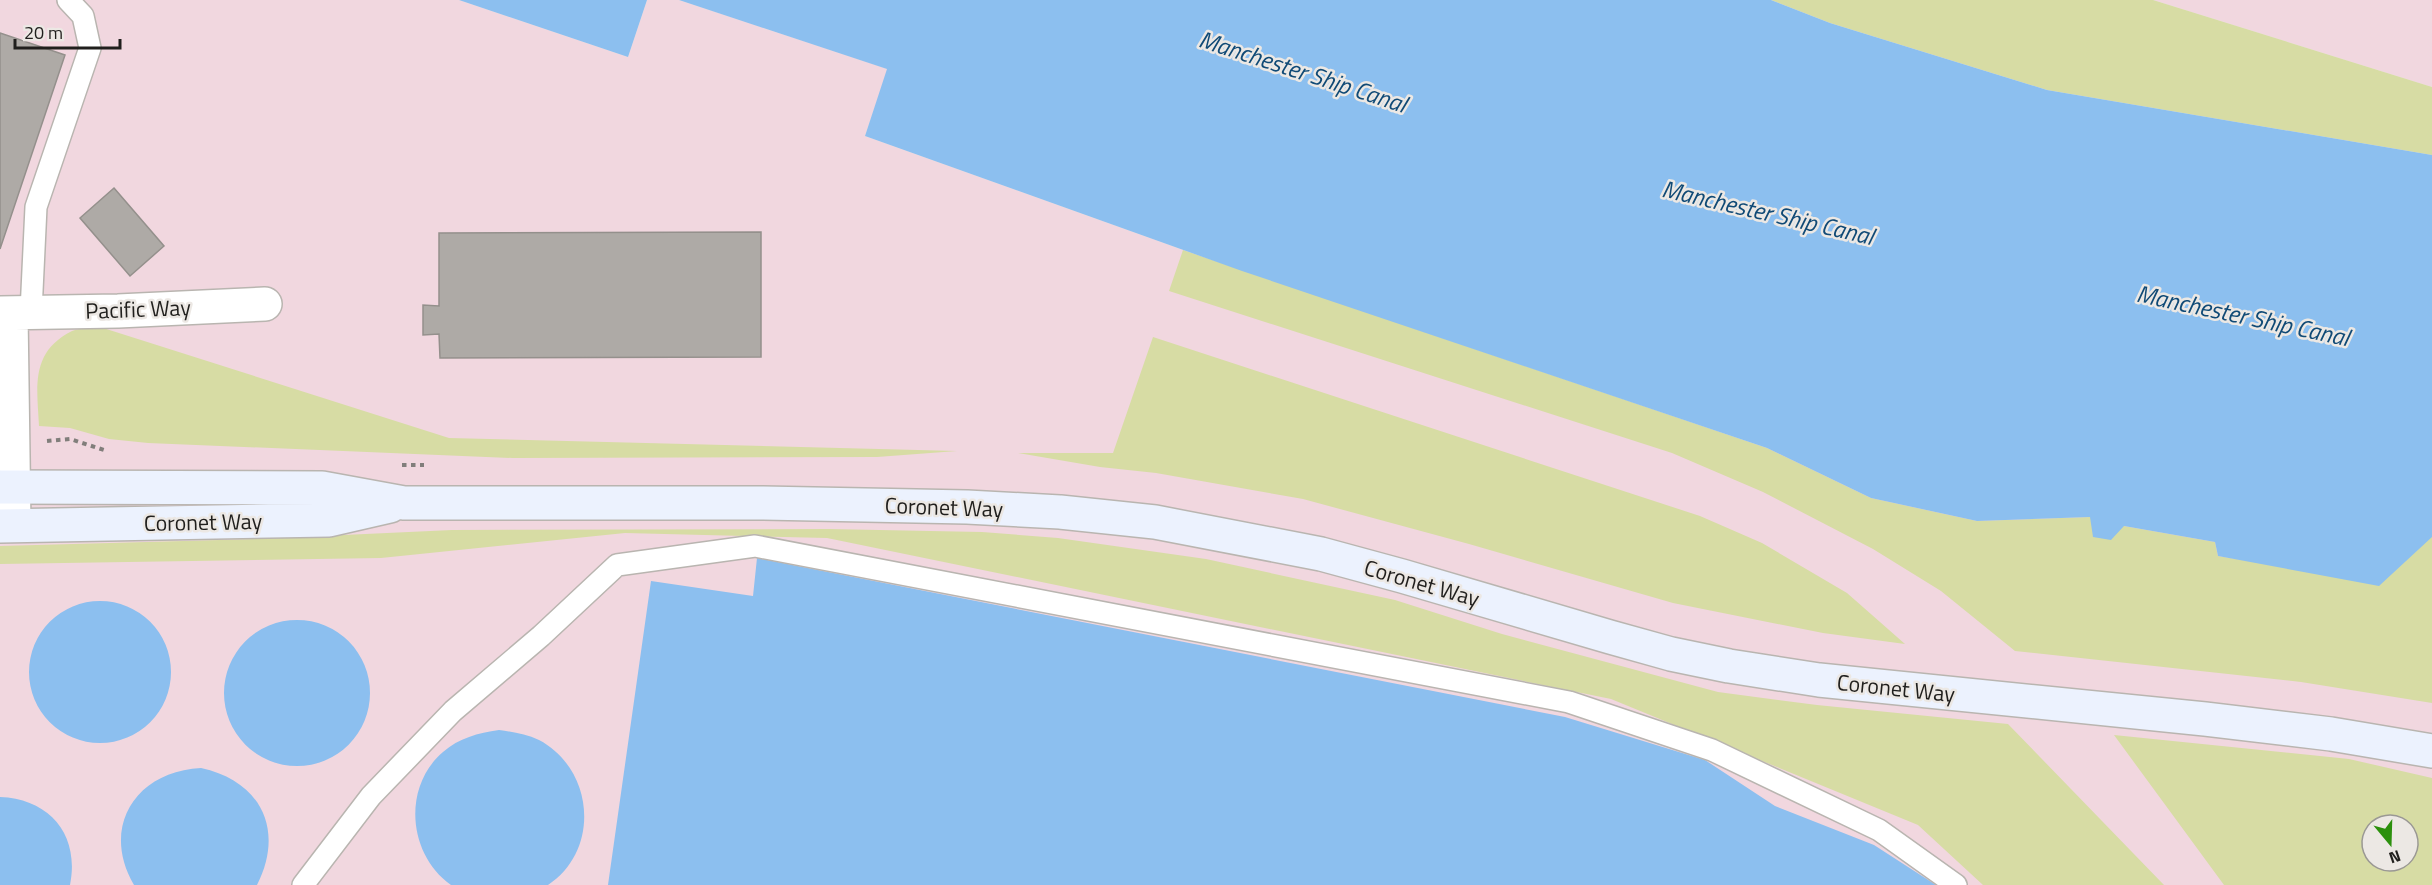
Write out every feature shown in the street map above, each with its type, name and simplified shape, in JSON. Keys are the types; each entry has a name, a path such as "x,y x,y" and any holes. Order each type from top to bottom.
{"street":[{"name":"Pacific Way","path":"14,312 118,311 265,304"},
{"path":"7,525 14,312"},
{"name":"Coronet Way","path":"7,487 322,488 404,503 739,503 967,507 1060,512 1155,522 1321,554 1671,654 1820,680 2205,719 2331,734 2432,751"},
{"name":"Coronet Way","path":"7,525 329,520 404,503"}],"lane":[{"path":"14,312 36,207 90,48 83,16 68,0"},
{"path":"303,885 371,796 453,711 542,636 617,565 755,546 1569,702 1712,750 1879,830 1956,885"}],"shaded area":[{"path":"0,0 459,0 628,57 647,0 679,0 888,69 865,136 1242,271 1767,448 2432,537 2432,885 0,885"},
{"path":"2153,0 2432,0 2432,87"}],"green space":[{"path":"1771,0 2153,0 2432,87 2432,155 2047,90 1830,23"},
{"path":"1183,250 1767,448 1871,498 1977,521 2090,517 2124,526 2215,542 2218,556 2255,562 2432,537 2432,703 2301,682 2015,651 1941,591 1873,549 1763,492 1672,453 1169,291"},
{"path":"100,327 449,438 957,451 877,457 513,458 148,443 109,439 70,428 39,426 37,384 43,360 49,349 72,331"},
{"path":"1153,337 1700,516 1762,543 1847,593 1905,644 1823,633 1673,603 1303,499 1156,473 1100,467 1018,453 1113,453"},
{"path":"828,529 982,532 1058,538 1206,559 1395,600 1502,634 1718,692 1817,705 2008,724 2164,885 1983,885 1918,825 1611,699 827,538 625,533 381,558 0,564 0,546 257,539 452,530"},
{"path":"2114,735 2349,759 2432,778 2432,885 2224,885"}],"water":[{"path":"459,0 647,0 628,57"},
{"name":"Manchester Ship Canal","path":"679,0 1771,0 1830,23 2047,90 2432,155 2432,537 2379,586 2218,556 2215,542 2124,526 2111,540 2093,537 2090,517 1977,521 1871,498 1767,448 1242,271 865,136 887,69"},
{"path":"757,558 1565,717 1705,760 1775,806 1874,845 1936,885 608,885 651,581 753,596"},
{"path":"100,601 127,606 150,622 166,645 171,672 166,699 150,722 127,738 100,743 73,738 50,722 34,699 29,672 34,645 50,622 73,606"},
{"path":"297,620 311,621 325,626 338,632 349,641 358,652 364,665 369,679 369,707 364,721 358,734 349,745 338,754 325,760 311,765 297,766 283,765 269,760 256,754 245,745 236,734 230,721 225,707 224,693 225,679 230,665 236,652 245,641 256,632 269,626 283,621"},
{"path":"499,730 534,738 557,753 571,770 580,789 584,810 583,831 577,852 565,870 548,885 451,885 437,872 426,856 419,839 416,802 421,783 430,767 443,752 456,743 476,735"},
{"path":"201,768 239,784 252,796 262,811 267,827 268,845 265,865 257,885 134,885 124,863 121,843 123,823 130,806 142,791 158,779 178,772"},
{"path":"0,797 18,799 33,805 58,823 70,850 72,867 70,885 0,885"}],"building":[{"path":"0,33 65,55 0,249"},
{"path":"114,188 164,246 130,276 80,218"},
{"path":"761,232 761,357 440,358 439,334 423,335 423,305 439,306 439,233"}]}
